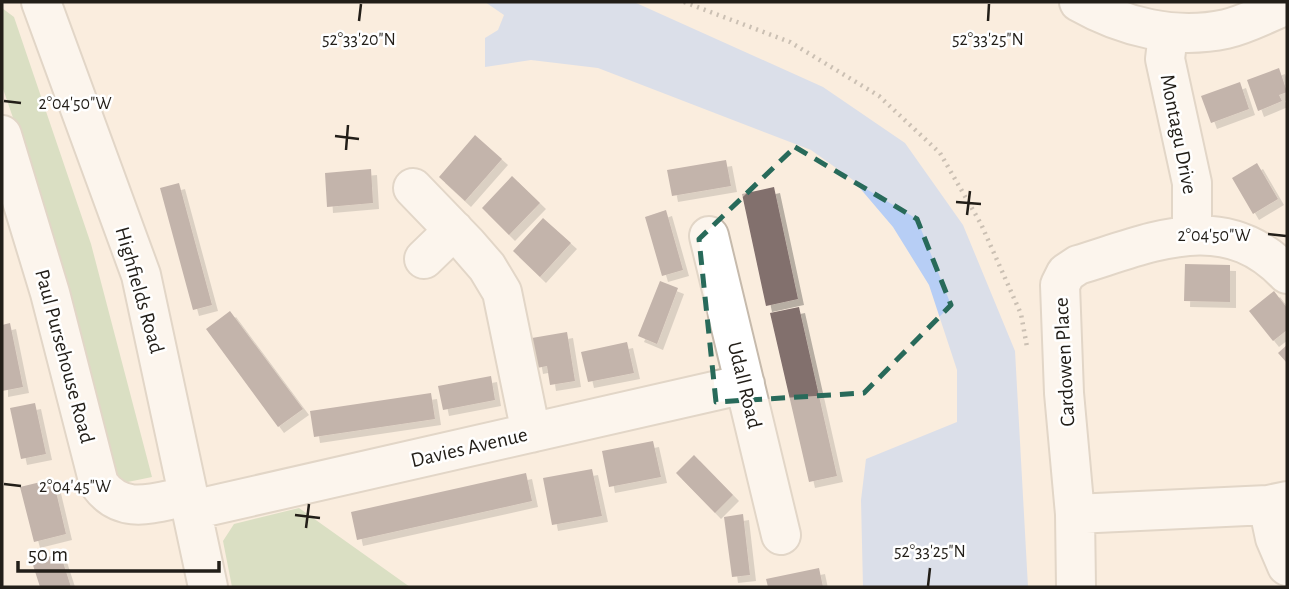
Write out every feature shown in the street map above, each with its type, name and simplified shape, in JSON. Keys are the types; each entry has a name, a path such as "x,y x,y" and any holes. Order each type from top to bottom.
{"street":[{"name":"Highfields Road","path":"41,2 141,275 208,587"},
{"path":"1079,2 1106,17 1168,34 1226,29 1287,5"},
{"name":"Montagu Drive","path":"1168,34 1165,60 1192,183 1192,234"},
{"name":"Paul Pursehouse Road","path":"2,135 50,293 99,484 117,501 133,505 190,503"},
{"path":"413,188 487,267 502,292 531,433"},
{"path":"424,259 454,230"},
{"path":"1192,234 1243,244 1267,257 1287,274"},
{"name":"Cardowen Place","path":"1076,587 1075,514 1064,393 1060,285 1066,273 1078,265 1164,238 1192,234"},
{"name":"Udall Road","path":"709,236 781,535"},
{"name":"Davies Avenue","path":"190,503 531,433 745,384"},
{"path":"1075,514 1278,503 1275,538 1287,566"}],"path":[{"path":"684,2 790,42 880,96 940,153 981,224 1003,273"}],"highlighted area":[{"path":"795,147 917,219 951,305 864,393 716,402 699,239"}],"green space":[{"path":"2,8 14,17 91,244 152,477 118,484 82,336 47,216 2,86"},
{"path":"299,508 410,587 232,587 223,541 234,524"}],"water":[{"path":"485,2 634,2 823,87 905,143 963,225 1015,351 1028,587 863,587 861,500 866,459 957,422 957,370 929,285 893,227 853,180 811,150 598,68 531,60 485,67 485,38 498,30 504,15"}],"building":[{"path":"1279,68 1287,92 1279,95 1282,101 1258,111 1247,80"},
{"path":"1240,82 1249,109 1211,123 1201,96"},
{"path":"475,135 502,159 465,201 439,177"},
{"path":"726,160 731,186 672,196 667,170"},
{"path":"1257,163 1278,199 1253,214 1232,178"},
{"path":"371,169 373,203 327,207 325,173"},
{"path":"512,176 540,203 509,235 482,208"},
{"path":"179,183 212,305 193,310 160,188"},
{"path":"774,187 798,299 766,306 742,194"},
{"path":"666,210 683,270 662,276 645,217"},
{"path":"543,218 571,243 540,277 513,251"},
{"path":"1185,264 1230,265 1230,302 1184,301"},
{"path":"660,281 678,288 657,344 638,336"},
{"path":"1274,291 1287,308 1287,330 1273,341 1249,311"},
{"path":"799,307 837,476 809,482 770,313"},
{"path":"230,311 303,409 278,427 206,329"},
{"path":"10,323 23,387 2,391 2,325"},
{"path":"567,332 575,381 550,385 547,366 537,368 532,338"},
{"path":"627,342 634,373 588,382 581,352"},
{"path":"1287,345 1287,363 1278,353"},
{"path":"491,376 495,400 443,410 438,386"},
{"path":"431,393 435,419 314,437 310,411"},
{"path":"35,403 46,454 21,459 10,408"},
{"path":"653,441 661,477 609,487 602,451"},
{"path":"694,455 733,495 715,513 676,473"},
{"path":"592,469 602,516 552,525 543,478"},
{"path":"526,473 532,501 357,540 351,512"},
{"path":"53,479 66,534 34,542 20,487"},
{"path":"743,514 750,575 732,577 724,517"},
{"path":"60,553 71,587 40,587 32,562"},
{"path":"819,568 823,587 768,587 766,579"}]}
